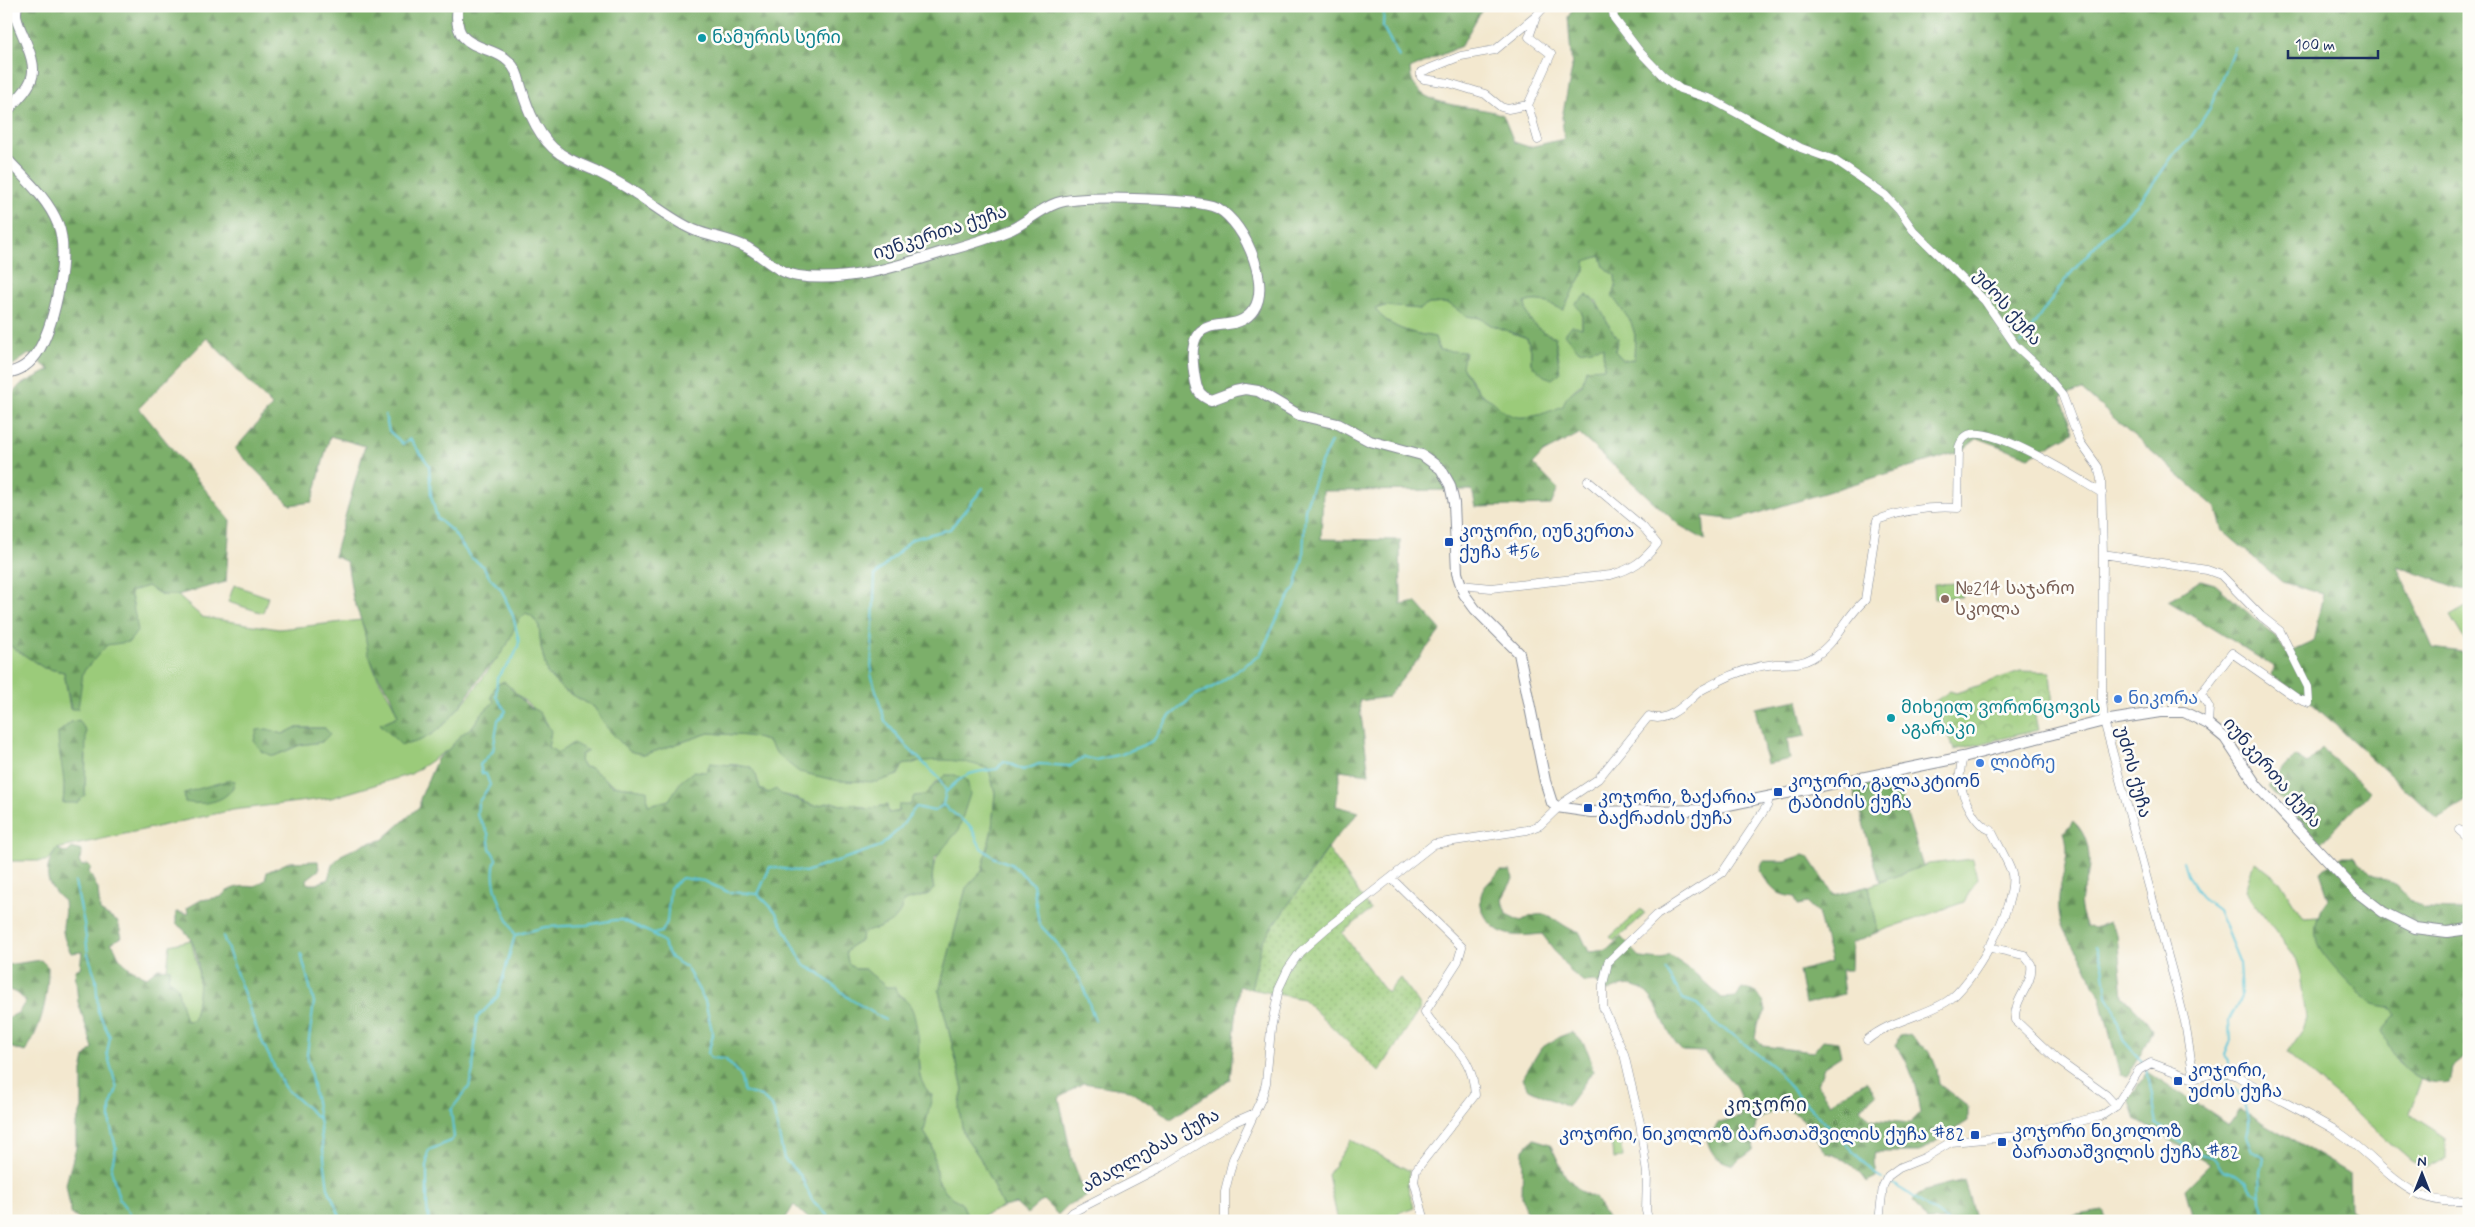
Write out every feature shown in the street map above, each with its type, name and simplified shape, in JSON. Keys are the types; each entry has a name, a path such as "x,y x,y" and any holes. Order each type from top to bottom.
{"main road":[{"path":"6,112 25,93 34,75 30,52 17,21 17,6"},
{"name":"იუნკერთა ქუჩა","path":"458,6 457,23 463,38 475,46 505,56 513,64 531,116 553,148 568,158 618,182 684,225 739,244 777,268 791,274 800,276 834,276 868,273 897,267 1011,229 1049,207 1069,200 1175,201 1218,208 1232,219 1251,252 1260,281 1259,297 1254,310 1244,319 1205,328 1196,336 1193,353 1197,390 1201,395 1211,400 1235,391 1246,389 1258,391 1298,415 1338,424 1370,441 1429,459 1446,477 1452,493 1454,563 1461,585 1475,609 1519,652 1545,781 1552,803 1557,807 1591,812 1684,811 1769,798 1962,757 2104,721 2160,712 2184,712 2208,724 2225,738 2257,786 2357,892 2383,912 2414,928 2447,932 2469,929"},
{"path":"6,158 47,203 58,225 64,254 61,279 39,350 26,365 6,373"}],"street":[{"path":"1528,104 1508,109 1501,107 1485,94 1449,83 1424,79 1421,77 1421,72 1460,56 1495,50 1536,16 1545,6"},
{"name":"უძოს ქუჩა","path":"1612,6 1614,18 1640,52 1662,76 1680,89 1711,99 1801,148 1834,160 1885,195 1899,210 1913,230 1985,301 2015,345 2041,369 2062,394 2080,442 2098,467 2102,493 2102,698 2104,721 2185,1022 2194,1079"},
{"path":"1536,16 1528,37 1551,54 1528,104 1538,140"},
{"path":"1225,1221 1224,1205 1233,1159 1255,1113 1266,1083 1271,1030 1279,988 1288,969 1300,952 1326,928 1440,841 1527,830 1540,825 1557,807 1598,779 1649,716 1654,719 1670,714 1695,698 1700,692 1735,674 1774,664 1804,662 1832,643 1854,609 1865,600 1877,520 1918,508 1934,506 1958,508 1959,447 1962,439 1971,434 1988,436 2035,455 2102,493"},
{"path":"1461,585 1491,588 1611,575 1628,570 1646,559 1657,544 1643,527 1588,481"},
{"path":"2103,554 2207,570 2221,575 2238,590 2261,616 2280,631 2308,687 2309,703 2298,700 2232,653 2201,694 2209,707 2208,724"},
{"path":"1867,1040 1880,1031 1951,999 1969,978 2008,910 2012,895 2012,872 1991,830 1978,820 1966,798 1960,779 1962,757"},
{"path":"1650,1221 1646,1211 1647,1174 1640,1123 1624,1054 1603,1007 1603,985 1608,962 1657,916 1722,873 1767,806 1769,798"},
{"path":"2459,830 2469,840"},
{"path":"1391,878 1462,947 1458,961 1425,1012 1431,1023 1467,1063 1472,1072 1474,1095 1416,1170 1414,1181 1425,1221"},
{"path":"1988,947 2024,955 2031,964 2030,980 2018,1000 2015,1020 2056,1059 2106,1095 2116,1106"},
{"path":"1879,1221 1883,1186 1888,1176 1951,1142 2018,1136 2064,1127 2101,1116 2116,1106 2139,1070 2151,1063 2194,1079 2221,1071 2237,1076 2335,1130 2404,1188 2441,1201 2469,1200"},
{"name":"ამაღლებას ქუჩა","path":"1065,1221 1073,1212 1161,1167 1232,1123 1255,1113"}],"green space":[{"path":"6,6 1484,6 1461,46 1410,69 1413,83 1421,93 1447,104 1491,111 1503,115 1514,142 1529,147 1564,139 1562,117 1572,69 1568,17 1575,6 2469,6 2469,592 2397,566 2433,648 2469,653 2469,800 2438,819 2305,697 2271,675 2274,667 2168,601 2201,580 2215,584 2276,637 2287,654 2313,642 2323,594 2282,582 2223,531 2216,508 2082,390 2061,397 2074,432 2029,457 1978,438 1961,451 1736,520 1703,516 1705,540 1679,525 1579,434 1543,453 1533,464 1558,489 1551,505 1476,507 1472,490 1323,491 1321,539 1400,540 1401,605 1416,602 1441,630 1388,697 1359,701 1369,774 1340,770 1336,806 1359,812 1333,841 1262,942 1251,989 1239,986 1230,1079 1171,1119 1130,1090 1083,1083 1059,1098 1072,1159 1086,1197 1068,1205 1058,1215 1043,1200 1027,1214 1016,1204 1003,1207 980,1158 963,1133 959,1108 963,1089 939,991 966,888 982,871 992,829 995,793 989,769 957,761 936,760 903,765 898,775 877,782 839,781 799,772 779,756 767,741 748,736 709,733 644,755 629,751 608,729 594,707 562,689 547,673 541,647 539,626 532,616 526,613 516,626 504,649 449,720 428,737 401,745 380,724 398,716 390,695 377,674 368,653 364,628 353,599 347,562 334,556 365,446 330,436 312,502 290,505 235,449 272,406 207,338 139,408 230,520 226,582 177,595 162,595 147,586 130,592 138,630 129,642 107,645 83,672 78,709 71,709 64,672 44,668 9,645 6,647 6,401 20,385 50,370 29,354 13,365 6,365","holes":["1601,256 1604,267 1615,275 1616,287 1612,296 1631,322 1635,335 1634,359 1623,360 1615,351 1618,338 1597,304 1587,295 1575,304 1582,313 1582,328 1572,325 1565,334 1579,351 1603,347 1604,368 1586,369 1582,385 1568,396 1563,406 1546,413 1528,417 1511,415 1480,393 1462,367 1465,352 1439,350 1435,337 1409,332 1394,326 1375,309 1385,306 1420,309 1429,304 1448,303 1466,316 1480,318 1491,325 1527,338 1531,350 1531,364 1544,376 1552,379 1560,373 1555,337 1534,324 1528,315 1525,303 1540,301 1563,310 1585,270 1585,261"]},
{"path":"1601,256 1604,267 1615,275 1616,287 1613,296 1631,322 1635,335 1634,359 1623,360 1615,351 1618,338 1608,328 1596,300 1582,313 1582,329 1603,347 1604,368 1574,390 1569,395 1564,406 1545,415 1516,418 1499,410 1496,404 1480,393 1462,367 1439,351 1435,337 1409,332 1394,326 1375,309 1385,306 1420,309 1429,304 1448,303 1466,316 1480,318 1491,325 1527,338 1531,350 1531,364 1559,359 1555,337 1534,324 1528,315 1525,303 1540,301 1563,310 1585,270 1585,260"},
{"path":"1961,583 1962,597 1935,598 1934,584"},
{"path":"234,585 268,597 263,613 228,602"},
{"path":"147,586 162,595 177,595 202,617 279,629 361,620 373,667 398,716 380,724 443,726 470,695 507,645 514,625 526,613 532,616 539,626 541,647 547,673 562,689 594,707 608,729 644,755 709,733 748,736 767,741 779,756 903,765 927,760 949,759 969,762 989,769 995,793 992,829 982,871 966,888 939,991 963,1089 959,1108 963,1133 980,1158 1003,1207 970,1221 962,1204 945,1192 937,1178 932,1145 924,1132 927,1110 932,1101 920,1079 918,1052 904,998 886,987 865,969 855,969 848,962 846,953 852,945 861,940 861,933 879,928 900,912 904,901 927,895 934,889 934,864 946,844 958,831 937,781 927,792 909,806 902,810 888,813 886,805 867,809 855,804 841,805 832,802 815,806 790,796 769,793 760,789 756,775 739,765 731,764 700,775 680,788 669,800 655,805 647,805 634,787 617,786 596,772 584,767 580,761 581,755 588,751 558,753 548,747 550,733 547,724 511,687 482,713 472,727 461,735 449,749 411,774 331,798 233,810 57,849 48,861 6,861 6,647 9,645 44,668 64,672 70,709 83,672 134,608 130,592","holes":["295,728 325,728 322,742 300,745 274,756 267,729 283,734","86,755 85,795 63,803 65,778"]},
{"path":"2466,607 2469,612 2469,647 2450,616"},
{"path":"2020,671 2050,672 2053,707 2034,711 2038,730 1954,750 1934,702 1950,691 1956,693"},
{"path":"504,681 527,705 539,712 551,731 548,747 558,753 573,743 588,751 581,755 580,761 584,767 591,768 612,785 647,790 648,805 669,800 681,781 694,771 706,772 710,763 751,767 756,775 760,789 768,793 776,789 781,794 815,806 832,802 841,805 855,804 867,809 887,805 888,813 898,812 899,805 910,805 914,796 924,795 945,775 955,775 967,780 970,794 958,831 934,859 932,879 934,889 927,895 904,901 897,917 883,926 862,933 861,940 852,945 846,953 848,962 855,969 865,969 886,987 895,987 897,993 909,1004 912,1010 919,1042 920,1074 926,1088 932,1095 924,1132 932,1145 937,1178 945,1192 962,1204 970,1221 811,1221 794,1205 784,1221 81,1221 71,1214 66,1184 76,1147 76,1123 82,1108 82,1071 85,1057 93,1048 78,1002 75,970 80,968 82,952 71,953 63,931 64,901 49,883 49,863 57,849 67,853 72,848 82,851 79,862 82,866 88,864 91,867 89,872 98,889 100,911 118,922 122,937 111,943 122,961 139,974 147,977 158,968 170,969 168,977 177,987 186,1021 193,1020 199,982 196,954 192,942 176,924 176,912 188,914 187,908 201,900 221,897 228,891 236,888 254,887 265,880 267,872 289,862 318,861 319,870 307,879 308,884 316,884 328,879 332,865 341,855 364,844 382,840 420,806 420,799 437,759 461,735 472,727 482,713 494,702 491,697 496,685"},
{"path":"1798,700 1806,736 1787,739 1790,759 1767,764 1755,708"},
{"path":"79,720 86,731 85,795 77,803 63,803 64,784 58,733 71,722"},
{"path":"295,728 325,728 330,734 322,742 300,745 274,756 262,752 254,741 257,730 267,729 283,734"},
{"path":"2322,749 2370,791 2321,844 2268,787 2295,756 2307,764"},
{"path":"1896,778 1923,866 1880,882 1853,788"},
{"path":"229,780 235,781 228,794 222,798 208,803 185,802 184,793"},
{"path":"2073,821 2083,834 2088,849 2088,874 2081,901 2087,927 2094,928 2109,922 2117,935 2123,996 2152,1029 2127,1076 2120,1075 2100,995 2083,961 2068,937 2061,920 2059,897 2067,849 2064,832"},
{"path":"1328,849 1371,910 1342,933 1387,993 1400,978 1421,1007 1379,1072 1303,999 1251,989 1262,942"},
{"path":"1803,855 1809,857 1834,895 1869,886 1878,932 1852,943 1851,970 1841,970 1844,994 1805,1004 1799,971 1831,962 1818,913 1807,903 1798,905 1794,897 1777,892 1770,886 1760,871 1763,861 1785,861"},
{"path":"2342,856 2354,856 2371,873 2397,886 2410,900 2424,909 2460,910 2469,907 2469,997 2464,1000 2469,1009 2469,1054 2452,1068 2449,1083 2437,1084 2416,1077 2399,1062 2382,1031 2396,1015 2390,1007 2374,1004 2360,993 2325,956 2317,942 2316,924 2320,913 2329,899 2320,872"},
{"path":"1973,859 1977,879 1964,902 1878,932 1869,886 1928,864"},
{"path":"2254,861 2280,881 2303,918 2318,917 2317,926 2337,964 2354,988 2376,1004 2390,1007 2397,1016 2382,1031 2398,1062 2421,1080 2409,1114 2445,1137 2445,1159 2426,1168 2411,1161 2287,1053 2302,1031 2306,1018 2300,973 2294,955 2245,891"},
{"path":"1500,871 1511,871 1513,879 1502,899 1506,914 1521,921 1531,916 1546,915 1580,933 1589,952 1607,950 1621,937 1641,958 1661,960 1669,955 1691,970 1722,998 1737,997 1742,988 1752,991 1761,998 1766,1011 1757,1025 1755,1038 1763,1046 1813,1052 1823,1040 1838,1042 1841,1056 1824,1067 1818,1085 1830,1103 1866,1081 1876,1094 1860,1108 1870,1119 1910,1123 1920,1113 1910,1069 1896,1045 1899,1036 1910,1034 1918,1044 1930,1051 1937,1069 1939,1084 1968,1107 1968,1121 1919,1152 1875,1152 1876,1177 1866,1182 1850,1164 1827,1153 1798,1116 1790,1111 1780,1110 1769,1113 1756,1122 1753,1150 1733,1165 1723,1161 1713,1153 1707,1139 1719,1122 1741,1117 1740,1096 1735,1085 1704,1052 1682,1051 1674,1041 1647,993 1637,987 1625,986 1608,991 1594,981 1584,982 1570,971 1542,934 1511,935 1495,928 1489,922 1482,909 1481,895 1484,888"},
{"path":"1641,909 1645,914 1614,941 1610,937"},
{"path":"191,940 198,971 199,988 193,1020 186,1021 168,977 170,969 167,968 170,945"},
{"path":"41,960 48,967 47,989 40,1022 25,1052 6,1046 6,1019 18,1013 26,1001 17,993 6,989 6,965"},
{"path":"1572,1032 1587,1049 1593,1071 1567,1107 1529,1089 1522,1079 1541,1048 1559,1037"},
{"path":"2148,1072 2229,1125 2240,1109 2349,1173 2350,1209 2363,1221 2194,1221 2185,1189 2210,1164 2136,1120 2129,1099"},
{"path":"1621,1135 1623,1158 1613,1159 1611,1136"},
{"path":"1534,1139 1550,1144 1565,1175 1580,1191 1595,1198 1609,1221 1529,1221 1522,1197 1523,1149"},
{"path":"1351,1140 1410,1171 1407,1184 1414,1207 1398,1213 1390,1221 1338,1221 1328,1175"},
{"path":"1964,1180 1976,1221 1926,1221 1913,1200 1925,1190"},
{"path":"2103,1211 2107,1221 2039,1221"}],"waterway":[{"path":"1384,6 1383,27 1399,57"},
{"path":"2021,343 2065,280 2100,240 2124,218 2149,190 2176,151 2190,139 2210,108 2234,48"},
{"path":"385,415 389,431 403,444 410,439 429,465 431,495 437,518 453,532 470,557 483,566 490,578 501,589 513,616 519,641 518,647 514,656 497,678 496,697 506,711 498,720 493,751 480,765 482,773 486,774 490,785 478,803 477,815 488,833 490,848 496,859 494,868 495,888 515,935"},
{"path":"947,791 964,776 975,772 997,769 1004,761 1023,770 1039,764 1070,766 1084,757 1095,760 1122,754 1153,741 1170,716 1194,696 1213,687 1260,655 1281,610 1295,588 1303,558 1305,509 1319,467 1331,442"},
{"path":"429,1221 427,1208 427,1155 429,1150 451,1141 454,1137 451,1110 469,1087 473,1070 477,1018 498,996 515,935 545,927 586,925 615,920 622,920 653,934 662,932 667,922 670,888 682,878 704,881 728,892 758,894 770,867 805,872 881,846 900,828 916,807 934,811 943,805 946,791 939,778 907,747 885,721 871,674 875,575 912,539 950,529 983,488"},
{"path":"943,805 971,827 981,848 995,858 1011,864 1033,884 1039,924 1056,942 1081,981 1095,1020"},
{"path":"2183,862 2187,875 2203,899 2218,910 2239,961 2241,997 2229,1020 2230,1043 2225,1055 2228,1061 2228,1070"},
{"path":"75,882 84,923 88,954 96,979 98,1011 110,1037 107,1053 117,1089 110,1107 110,1124 116,1148 111,1169 119,1199 131,1215 132,1221"},
{"path":"758,894 775,911 804,965 819,973 850,999 885,1020"},
{"path":"653,934 662,941 671,958 686,967 705,1001 713,1035 708,1053 711,1058 725,1059 740,1075 744,1092 761,1096 773,1108 784,1159 801,1176 812,1200 828,1216"},
{"path":"223,936 259,1035 284,1087 319,1119"},
{"path":"2096,946 2103,965 2107,996 2113,1006 2123,1040 2145,1065"},
{"path":"301,954 314,1002 307,1054 319,1119 328,1188 342,1221"},
{"path":"1666,970 1683,999 1697,1004 1715,1024 1732,1034 1776,1069 1787,1084 1874,1173 1883,1179"},
{"path":"2147,1069 2157,1124 2184,1145 2213,1157 2223,1170 2237,1175 2246,1182 2252,1191 2261,1196"},
{"path":"2227,1075 2226,1083 2237,1091 2245,1105 2248,1122 2246,1136 2252,1151 2263,1158 2260,1172 2261,1200 2267,1220 2276,1221"},
{"path":"1887,1181 1908,1193 1947,1221"}],"place":[{"name":"ნამურის სერი","path":"702,38"},
{"name":"კოჯორი, იუნკერთა ქუჩა #56","path":"1449,542"},
{"name":"№214 საჯარო სკოლა","path":"1945,599"},
{"name":"ნიკორა","path":"2118,699"},
{"name":"მიხეილ ვორონცოვის აგარაკი","path":"1891,718"},
{"name":"ლიბრე","path":"1980,763"},
{"name":"კოჯორი, გალაკტიონ ტაბიძის ქუჩა","path":"1778,792"},
{"name":"კოჯორი, ზაქარია ბაქრაძის ქუჩა","path":"1588,808"},
{"name":"კოჯორი, უძოს ქუჩა","path":"2178,1081"},
{"name":"კოჯორი, ნიკოლოზ ბარათაშვილის ქუჩა #82","path":"1975,1135"},
{"name":"კოჯორი ნიკოლოზ ბარათაშვილის ქუჩა #82","path":"2002,1142"}],"district":[{"name":"კოჯორი","path":"1766,1105"}]}
